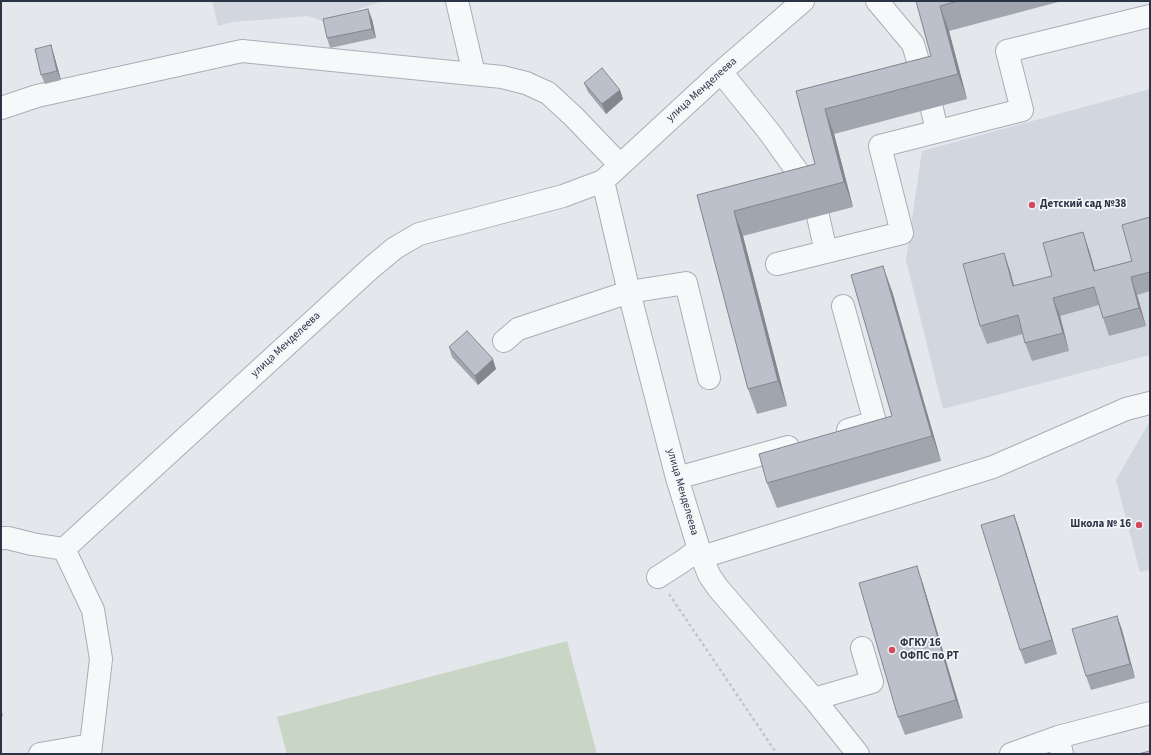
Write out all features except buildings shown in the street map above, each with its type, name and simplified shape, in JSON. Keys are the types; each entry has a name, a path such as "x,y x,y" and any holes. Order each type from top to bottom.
{"street":[{"path":"457,1 474,74"},
{"name":"улица Менделеева","path":"64,549 372,267 395,248 419,234 563,196 603,181 720,72 803,1"},
{"path":"877,1 913,44 925,85"},
{"path":"777,264 902,233 880,146 1022,110 1007,51 1150,16"},
{"path":"1,108 37,96 242,51 502,77 526,83 548,93 574,117 620,165"},
{"path":"720,72 770,133 812,192"},
{"path":"932,109 937,131"},
{"name":"улица Менделеева","path":"603,181 629,292 677,478 700,553 709,575 718,588 814,699 858,754"},
{"path":"818,216 826,252"},
{"path":"504,341 518,329 629,292 686,283 709,378"},
{"path":"830,435 875,422 843,306"},
{"path":"658,577 683,561 700,553 993,467 1126,409 1150,403"},
{"path":"677,478 807,441"},
{"path":"1,538 8,538 32,544 64,549 93,610 101,659 91,750 40,754"},
{"path":"814,699 872,682 862,648"},
{"path":"1011,754 1060,745 1150,713"}],"path":[{"path":"658,577 777,754"}],"shaded area":[{"path":"212,1 383,1 322,21 308,16 232,22 218,26"},
{"name":"Детский сад №38","path":"1150,89 1150,355 943,409 906,260 922,151"},
{"name":"Школа № 16","path":"1150,421 1150,570 1140,572 1116,480"}],"green space":[{"path":"567,641 597,754 287,754 277,717"}],"place":[{"name":"Детский сад №38","path":"1032,205"},
{"name":"Школа № 16","path":"1139,525"},
{"name":"ФГКУ 16 ОФПС по РТ","path":"892,650"}]}
